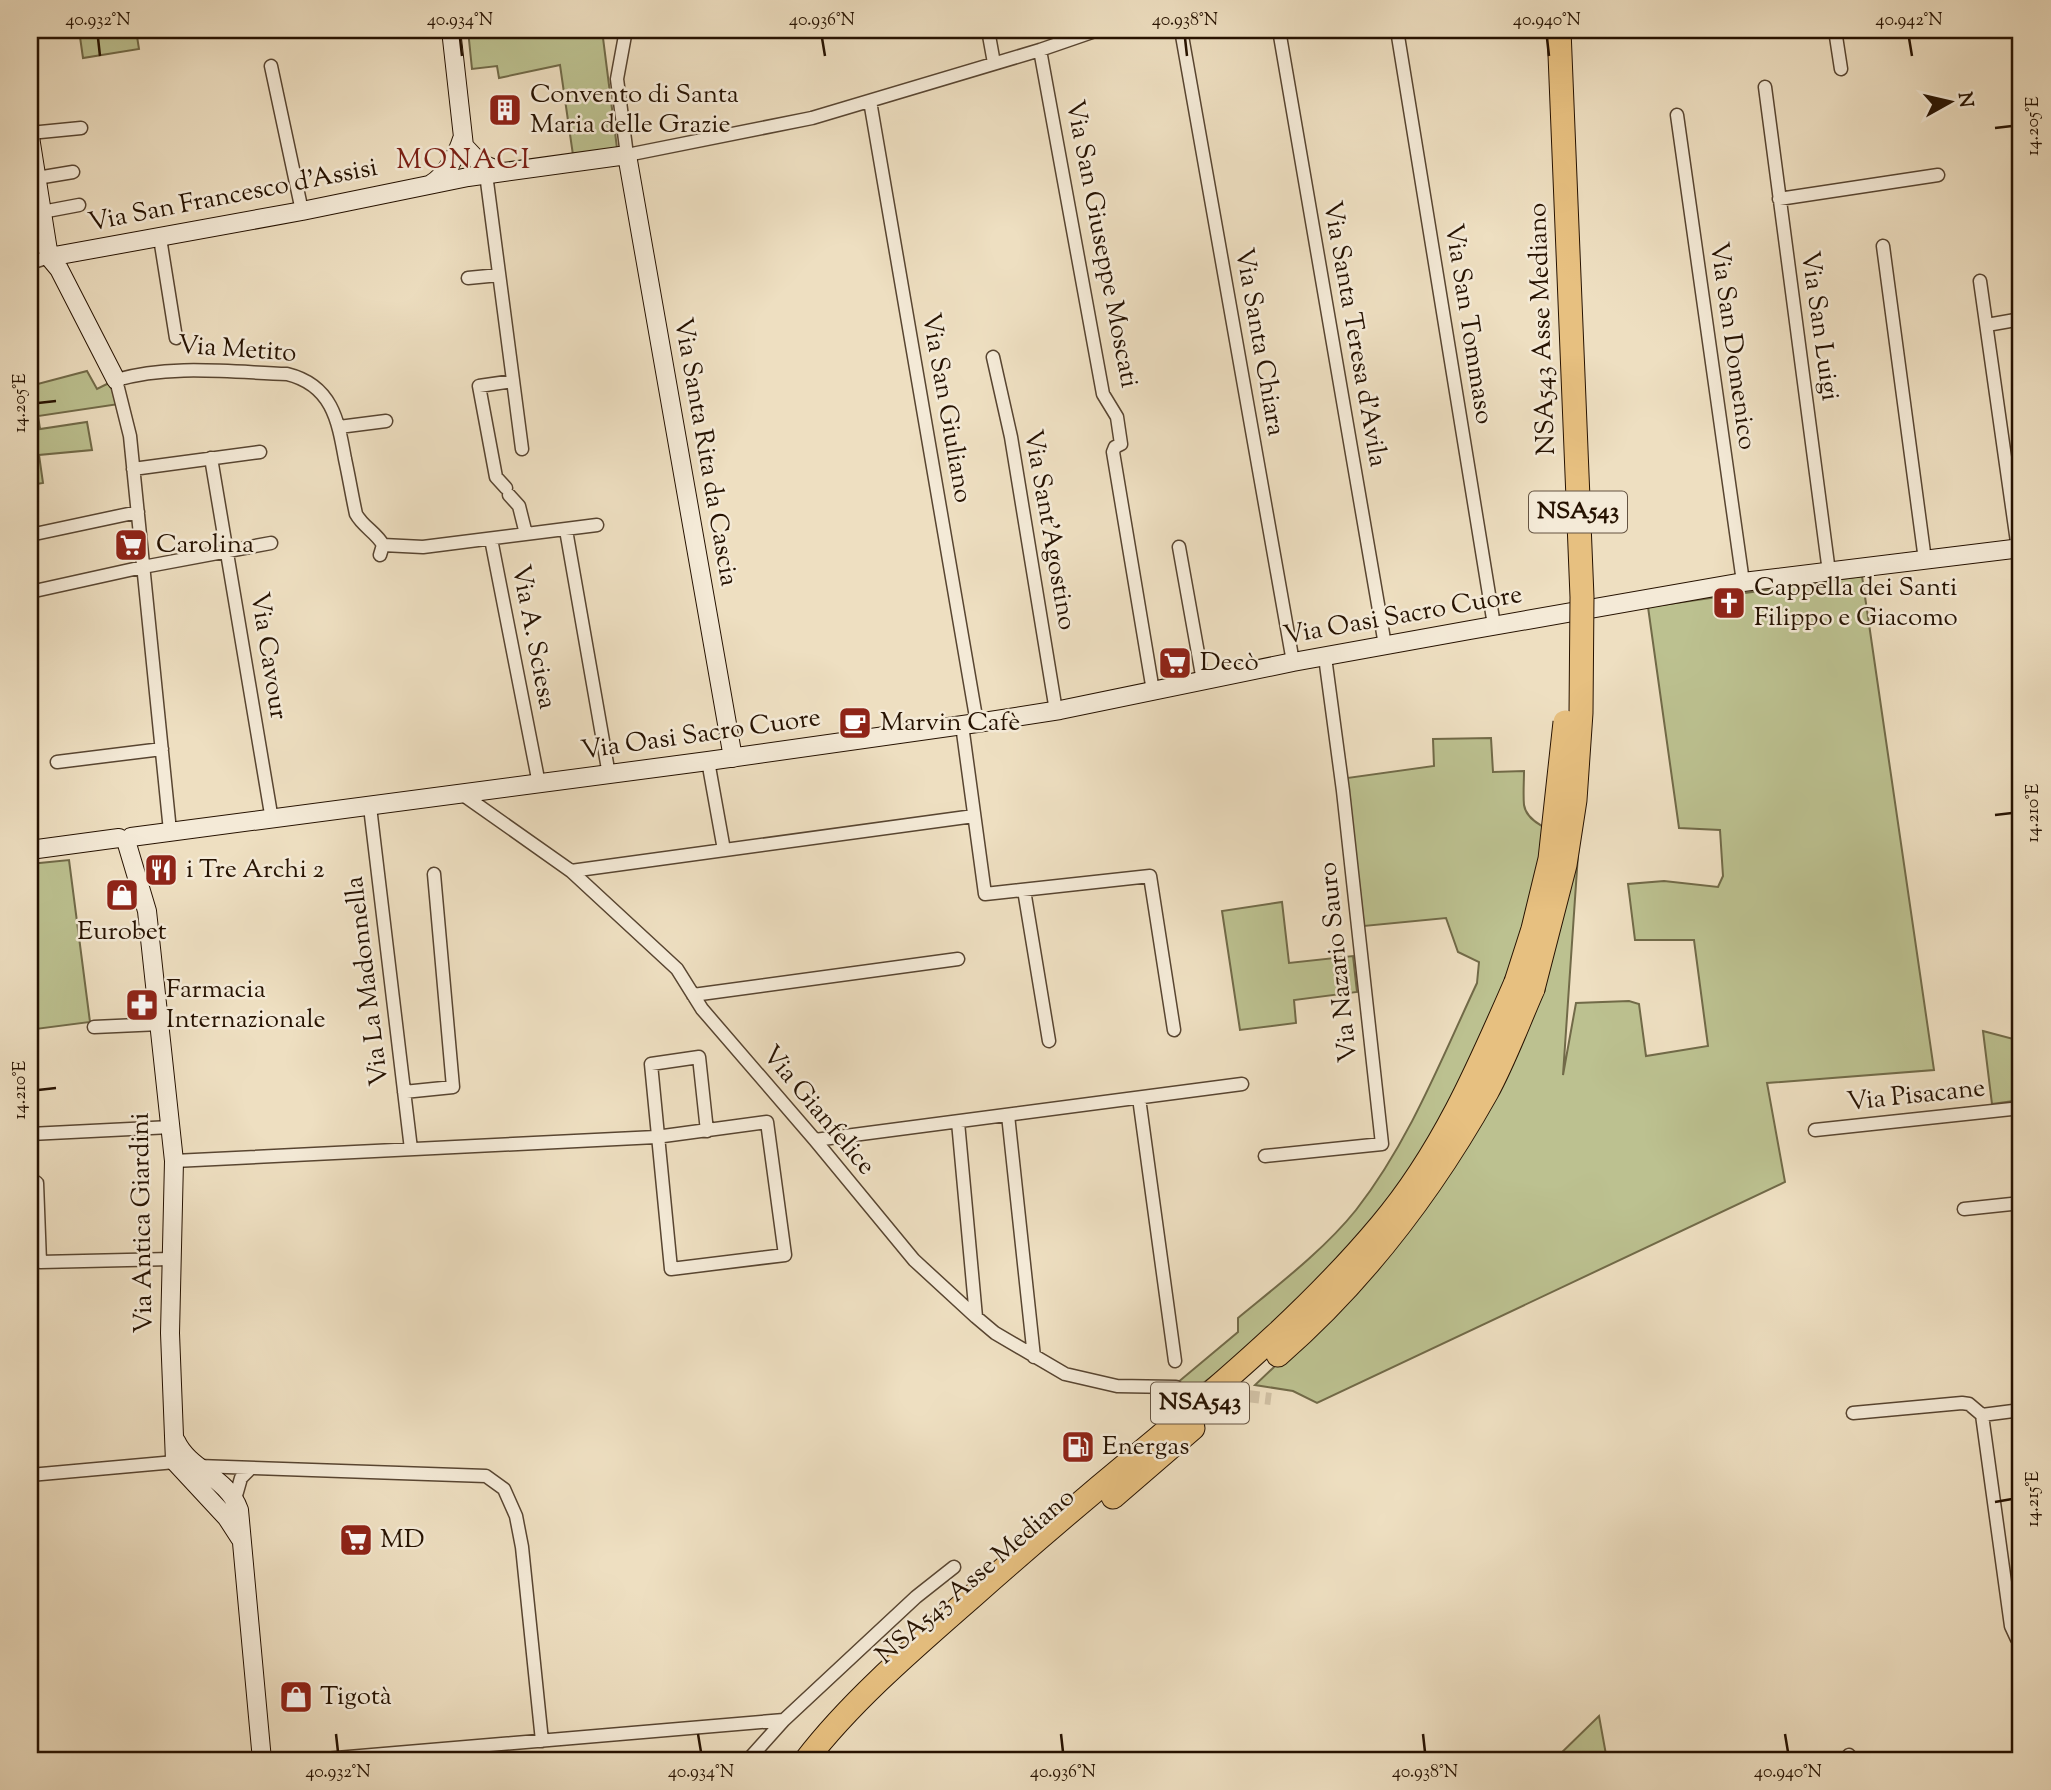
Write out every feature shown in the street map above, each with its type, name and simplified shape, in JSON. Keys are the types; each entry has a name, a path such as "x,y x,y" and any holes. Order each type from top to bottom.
{"highway":[{"path":"1524,985 1549,859 1565,722 1566,592 1545,30"},
{"name":"NSA543 Asse Mediano","path":"824,1760 873,1705 915,1664 1014,1576 1110,1500 1286,1348 1339,1296 1403,1223 1434,1180 1488,1089 1565,865 1575,800 1581,713 1582,597 1559,30"},
{"name":"NSA543 Asse Mediano","path":"806,1760 893,1668 1007,1566 1277,1336 1383,1223 1451,1121 1524,985"},
{"path":"1130,1439 1145,1437 1174,1425"},
{"path":"1007,1566 1054,1510"}],"street":[{"path":"451,30 462,147 471,167 485,174"},
{"path":"626,30 617,79 627,155 812,118 1040,50 1097,30"},
{"path":"988,30 994,63"},
{"name":"Via Santa Chiara","path":"1181,30 1293,662"},
{"name":"Via Santa Teresa d'Avila","path":"1279,30 1385,645"},
{"name":"Via San Tommaso","path":"1397,30 1494,625"},
{"path":"1835,30 1841,69"},
{"name":"Via San Giuseppe Moscati","path":"1040,50 1102,394 1117,417 1121,444 1115,447 1113,452 1153,691"},
{"path":"271,66 302,211"},
{"name":"Via San Luigi","path":"1765,87 1829,572"},
{"name":"Via San Giuliano","path":"870,101 969,724 974,816 985,894 1024,890"},
{"name":"Via San Domenico","path":"1676,116 1743,582"},
{"path":"81,128 30,135 50,257 59,269 116,380 130,436 170,831"},
{"path":"462,147 486,166 522,449"},
{"path":"429,185 442,174 462,147"},
{"name":"Via San Francesco d'Assisi","path":"50,257 485,174 627,155"},
{"name":"Via Santa Rita da Cascia","path":"627,155 733,758"},
{"path":"37,178 73,172"},
{"path":"1779,199 1938,176"},
{"path":"42,212 79,205"},
{"path":"160,238 176,338"},
{"path":"1884,246 1925,560"},
{"path":"30,263 50,257"},
{"path":"468,278 499,275"},
{"path":"1980,281 2020,548"},
{"path":"1987,325 2021,319"},
{"name":"Via Sant'Agostino","path":"993,357 1011,437 1056,711"},
{"name":"Via Metito","path":"116,380 140,373 185,371 295,376 317,387 337,416 356,514 361,523 380,539 381,550 597,525"},
{"path":"513,381 479,386 496,477 519,506 526,534"},
{"path":"339,427 386,421"},
{"path":"133,469 260,452"},
{"name":"Via Cavour","path":"211,458 272,820"},
{"path":"30,535 138,512"},
{"path":"566,530 609,775"},
{"name":"Via A. Sciesa","path":"491,539 538,784"},
{"path":"30,592 271,543"},
{"path":"1179,547 1203,681"},
{"name":"Via Oasi Sacro Cuore","path":"30,850 126,840 170,831 609,775 1056,711 1293,662 1743,582 2020,548"},
{"name":"Via Nazario Sauro","path":"1265,1156 1382,1144 1343,791 1325,657"},
{"path":"57,762 162,749"},
{"path":"708,761 724,850"},
{"name":"Via Gianfelice","path":"462,794 571,871 677,969 710,1019 914,1260 995,1333 1065,1374 1117,1386 1176,1387"},
{"name":"Via La Madonnella","path":"370,807 411,1149"},
{"path":"571,871 974,816"},
{"name":"Via Antica Giardini","path":"126,840 148,911 174,1161 170,1333 175,1437 192,1471 240,1538"},
{"path":"404,1093 453,1087 434,874"},
{"path":"1049,1041 1024,890 1150,876 1174,1030"},
{"path":"693,995 958,958"},
{"path":"94,1027 160,1024"},
{"path":"174,1161 656,1137 767,1122 785,1255 671,1269 656,1137 650,1064 699,1057 707,1130"},
{"path":"815,1140 1242,1084"},
{"path":"1139,1098 1175,1361"},
{"name":"Via Pisacane","path":"1815,1130 2021,1108"},
{"path":"1008,1115 1034,1357"},
{"path":"958,1122 976,1317"},
{"path":"30,1135 171,1127"},
{"path":"30,1178 37,1183 40,1262 171,1259"},
{"path":"1964,1209 2021,1203"},
{"path":"1853,1413 1962,1403 1969,1404 1982,1415 2011,1626 2017,1639 2021,1640"},
{"path":"1982,1415 2021,1410"},
{"path":"250,1469 241,1478 235,1499 240,1521 262,1760"},
{"path":"30,1475 250,1469 486,1476 505,1489 516,1516 522,1547 542,1741"},
{"name":"Via Antica Giardini","path":"192,1471 220,1481 235,1499"},
{"path":"218,1509 235,1499"},
{"path":"748,1760 784,1720 916,1597 954,1567"},
{"path":"313,1760 784,1720"}],"green space":[{"path":"79,30 136,30 139,49 83,58"},
{"path":"468,30 602,30 617,148 573,155 560,65 499,78 497,66 472,69"},
{"path":"87,371 97,389 111,382 119,404 38,416 40,429 87,422 92,450 39,455 43,483 30,485 30,386"},
{"path":"1862,576 1934,1070 1767,1083 1785,1182 1317,1403 1293,1391 1255,1385 1329,1315 1446,1115 1382,1209 1345,1252 1240,1355 1202,1384 1177,1383 1238,1332 1238,1318 1315,1253 1356,1210 1408,1129 1477,983 1479,962 1458,952 1446,918 1364,926 1347,778 1434,766 1433,739 1491,738 1493,772 1524,771 1524,805 1531,818 1546,828 1579,840 1563,1075 1576,1003 1629,1001 1639,1004 1646,1056 1708,1046 1694,940 1635,940 1628,884 1664,881 1718,887 1723,876 1720,830 1679,828 1648,607"},
{"path":"69,860 90,1022 36,1029 30,993 30,864"},
{"path":"1282,902 1289,963 1353,956 1357,992 1294,1000 1296,1023 1240,1030 1222,911"},
{"path":"1983,1031 2021,1041 2021,1100 1992,1104"},
{"path":"1599,1716 1607,1760 1554,1760"}],"tunnel":[{"path":"1176,1387 1271,1399"}],"place":[{"name":"Convento di Santa Maria delle Grazie","path":"505,110"},
{"name":"Carolina","path":"131,545"},
{"name":"Cappella dei Santi Filippo e Giacomo","path":"1729,603"},
{"name":"Decò","path":"1175,663"},
{"name":"Marvin Cafè","path":"855,723"},
{"name":"i Tre Archi 2","path":"161,870"},
{"name":"Eurobet","path":"122,895"},
{"name":"Farmacia Internazionale","path":"142,1005"},
{"name":"Energas","path":"1078,1447"},
{"name":"MD","path":"356,1540"},
{"name":"Tigotà","path":"296,1697"}],"district":[{"name":"MONACI","path":"464,161"}]}
